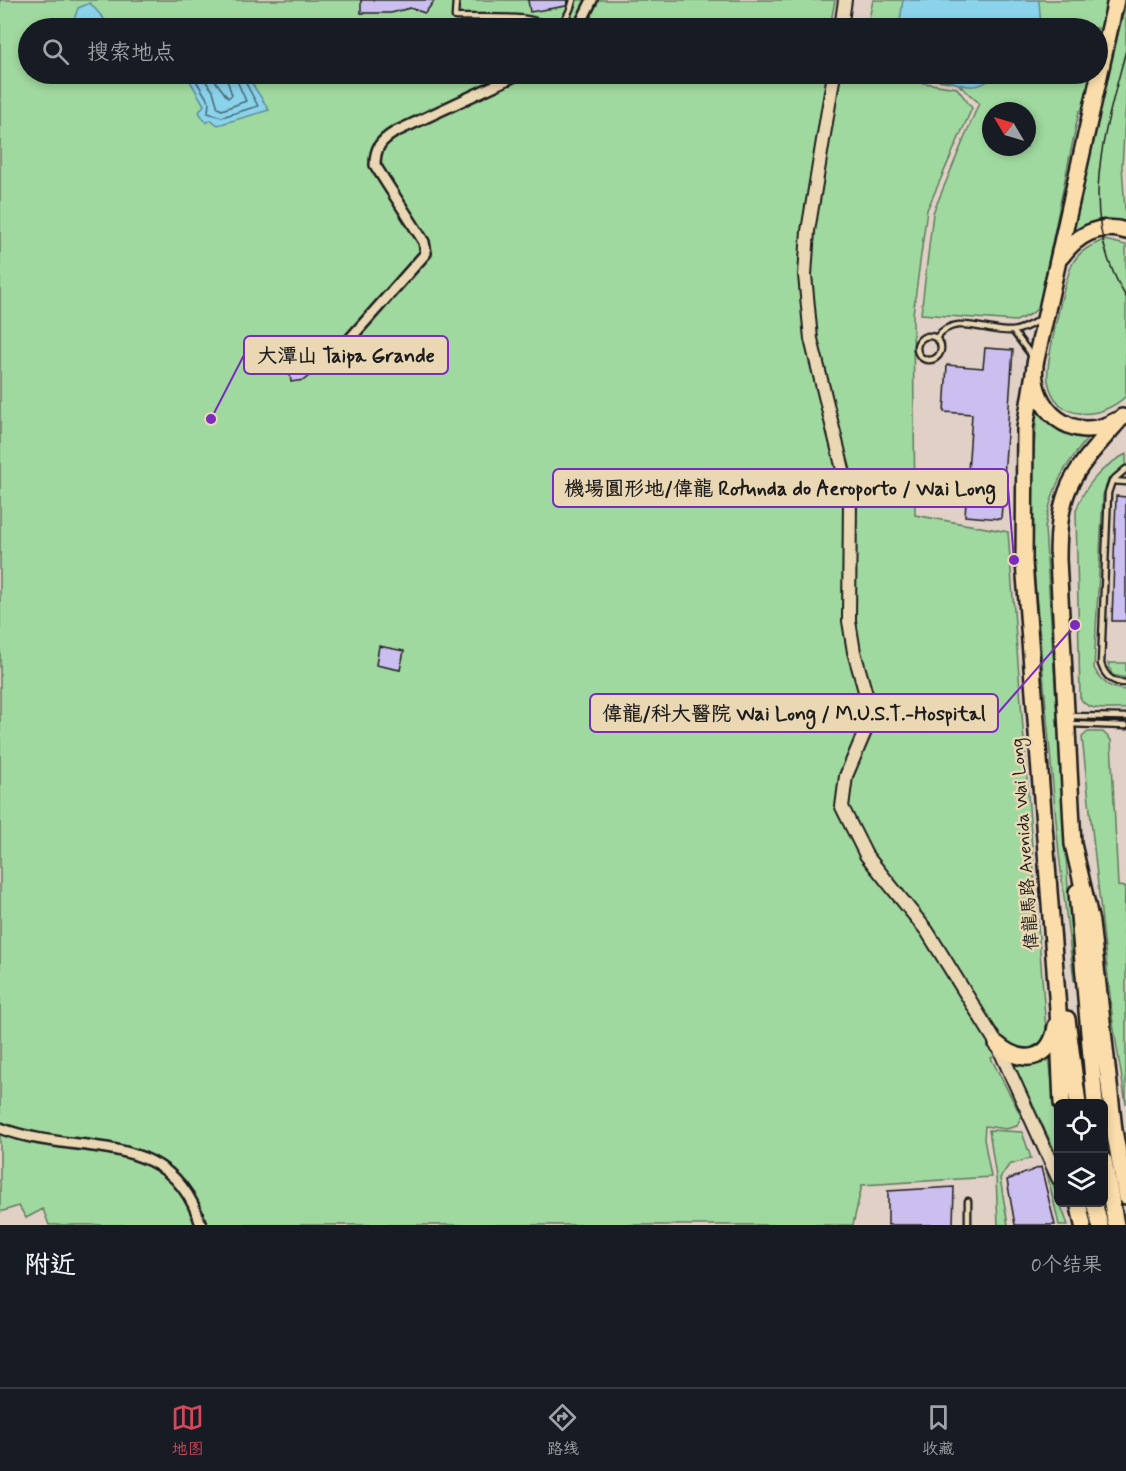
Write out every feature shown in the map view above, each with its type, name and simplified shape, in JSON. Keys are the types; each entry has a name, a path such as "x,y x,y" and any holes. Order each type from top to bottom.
{"main road":[{"path":"1108,36 1116,0"},
{"path":"1059,260 1098,84"},
{"path":"1059,260 1070,245 1084,234 1100,229 1126,231"},
{"name":"偉龍馬路 Avenida Wai Long","path":"1059,260 1035,366 1024,428 1024,562 1058,1009 1062,1099"},
{"path":"1035,366 1035,383 1039,399 1048,412 1061,422 1076,428 1092,429 1108,426 1125,416"},
{"path":"1095,1099 1073,844 1058,560 1059,515 1070,482 1083,462 1125,416"},
{"path":"1044,844 1077,1099"},
{"path":"1073,844 1091,922 1116,1225"},
{"path":"997,1044 1016,1057 1035,1056 1044,1051 1055,1036 1058,1009"},
{"path":"1111,1161 1126,1196"},
{"path":"1079,1207 1082,1225"},
{"path":"1095,1207 1100,1225"}],"street":[{"path":"583,18 592,0"},
{"path":"842,18 845,0"},
{"path":"332,359 426,253 424,242 375,165 375,152 379,145 395,132 498,84"},
{"path":"832,84 808,231 805,275 811,339 850,498 850,632 869,705 866,729 846,776 842,807 866,855 927,931 997,1044 1054,1167"},
{"path":"0,1128 31,1138 148,1158 177,1178 189,1196 199,1223"},
{"path":"1072,1207 1082,1225"}],"lane":[{"path":"456,0 455,17 521,18"},
{"path":"565,18 569,13 573,0"},
{"path":"936,338 942,330 954,324 1013,331 1038,321 1047,313"},
{"path":"1013,331 1028,347 1035,366"},
{"path":"925,336 936,338 941,349 938,356 931,360 920,356 917,349 919,341 925,336"},
{"path":"1126,469 1112,481 1108,493 1101,664 1107,677 1126,683"},
{"path":"1112,481 1126,482"},
{"path":"1067,720 1126,717"},
{"path":"1067,720 1126,726"},
{"path":"1111,1161 1126,1178"},
{"path":"968,1202 968,1225"}],"green space":[{"path":"0,0 835,0 832,18 18,18 18,84 931,84 957,88 972,108 927,210 913,314 915,515 1008,532 1046,1030 1042,1042 1030,1048 1015,1047 991,1058 1021,1116 1017,1126 1006,1129 985,1126 984,1139 991,1177 862,1185 853,1225 49,1225 43,1209 26,1218 19,1206 0,1212"},
{"path":"873,0 1111,0 1107,18 869,18"},
{"path":"1126,2 1126,102 1122,166 1126,224 1102,221 1073,231 1091,142 1106,84 1108,84 1108,74"},
{"path":"958,84 1091,84 1084,111 1079,111 1039,307 1031,314 1016,321 921,314 933,213 979,103"},
{"path":"1104,240 1126,245 1126,396 1104,410 1081,413 1070,411 1060,404 1053,395 1048,381 1048,372 1061,301 1070,270 1083,251"},
{"path":"1037,410 1049,421 1062,428 1092,433 1061,477 1051,500 1045,528 1074,981 1059,854 1029,514"},
{"path":"1126,454 1126,464 1108,483 1103,495 1094,668 1107,684 1126,690 1126,709 1100,709 1083,702 1080,697 1076,511 1084,493 1095,478 1109,464"},
{"path":"1108,663 1126,663 1126,678 1112,675"},
{"path":"1088,732 1103,732 1111,740 1118,886 1125,887 1124,934 1126,886 1126,1104 1113,1023 1082,737"},
{"path":"1049,1055 1054,1104 1054,1149 1014,1066 1037,1062"},
{"path":"989,1130 1022,1132 1031,1158 1009,1165 1000,1178 1008,1225 998,1225 996,1177"},
{"path":"1047,1173 1054,1187 1054,1203"},
{"path":"1055,1207 1061,1207 1068,1225 1059,1225"}],"water":[{"path":"903,0 1039,0 1040,18 900,18"},
{"path":"90,3 103,18 74,18 78,8"},
{"path":"192,84 252,84 269,110 218,125 211,120 206,123 199,112 204,105"},
{"path":"957,84 982,84 973,86"}],"building":[{"path":"361,0 435,0 425,13 410,8 391,13 361,13"},
{"path":"528,0 568,0 566,6 530,12"},
{"path":"309,340 327,354 317,369 304,380 291,382 289,367"},
{"path":"985,348 1013,350 1001,519 965,516 972,414 944,412 947,365 983,368"},
{"path":"1116,496 1126,497 1126,621 1112,621"},
{"path":"379,646 404,651 400,670 376,665"},
{"path":"1041,1167 1055,1225 1015,1225 1007,1180"},
{"path":"954,1187 953,1225 888,1225 888,1191"}],"tram line":[{"path":"1126,50 1103,144 1098,205 1102,236 1111,266 1126,297"}],"place":[{"name":"大潭山 Taipa Grande","path":"211,419"},
{"name":"機場圓形地/偉龍 Rotunda do Aeroporto / Wai Long","path":"1014,560"},
{"name":"偉龍/科大醫院 Wai Long / M.U.S.T.-Hospital","path":"1075,625"}]}
